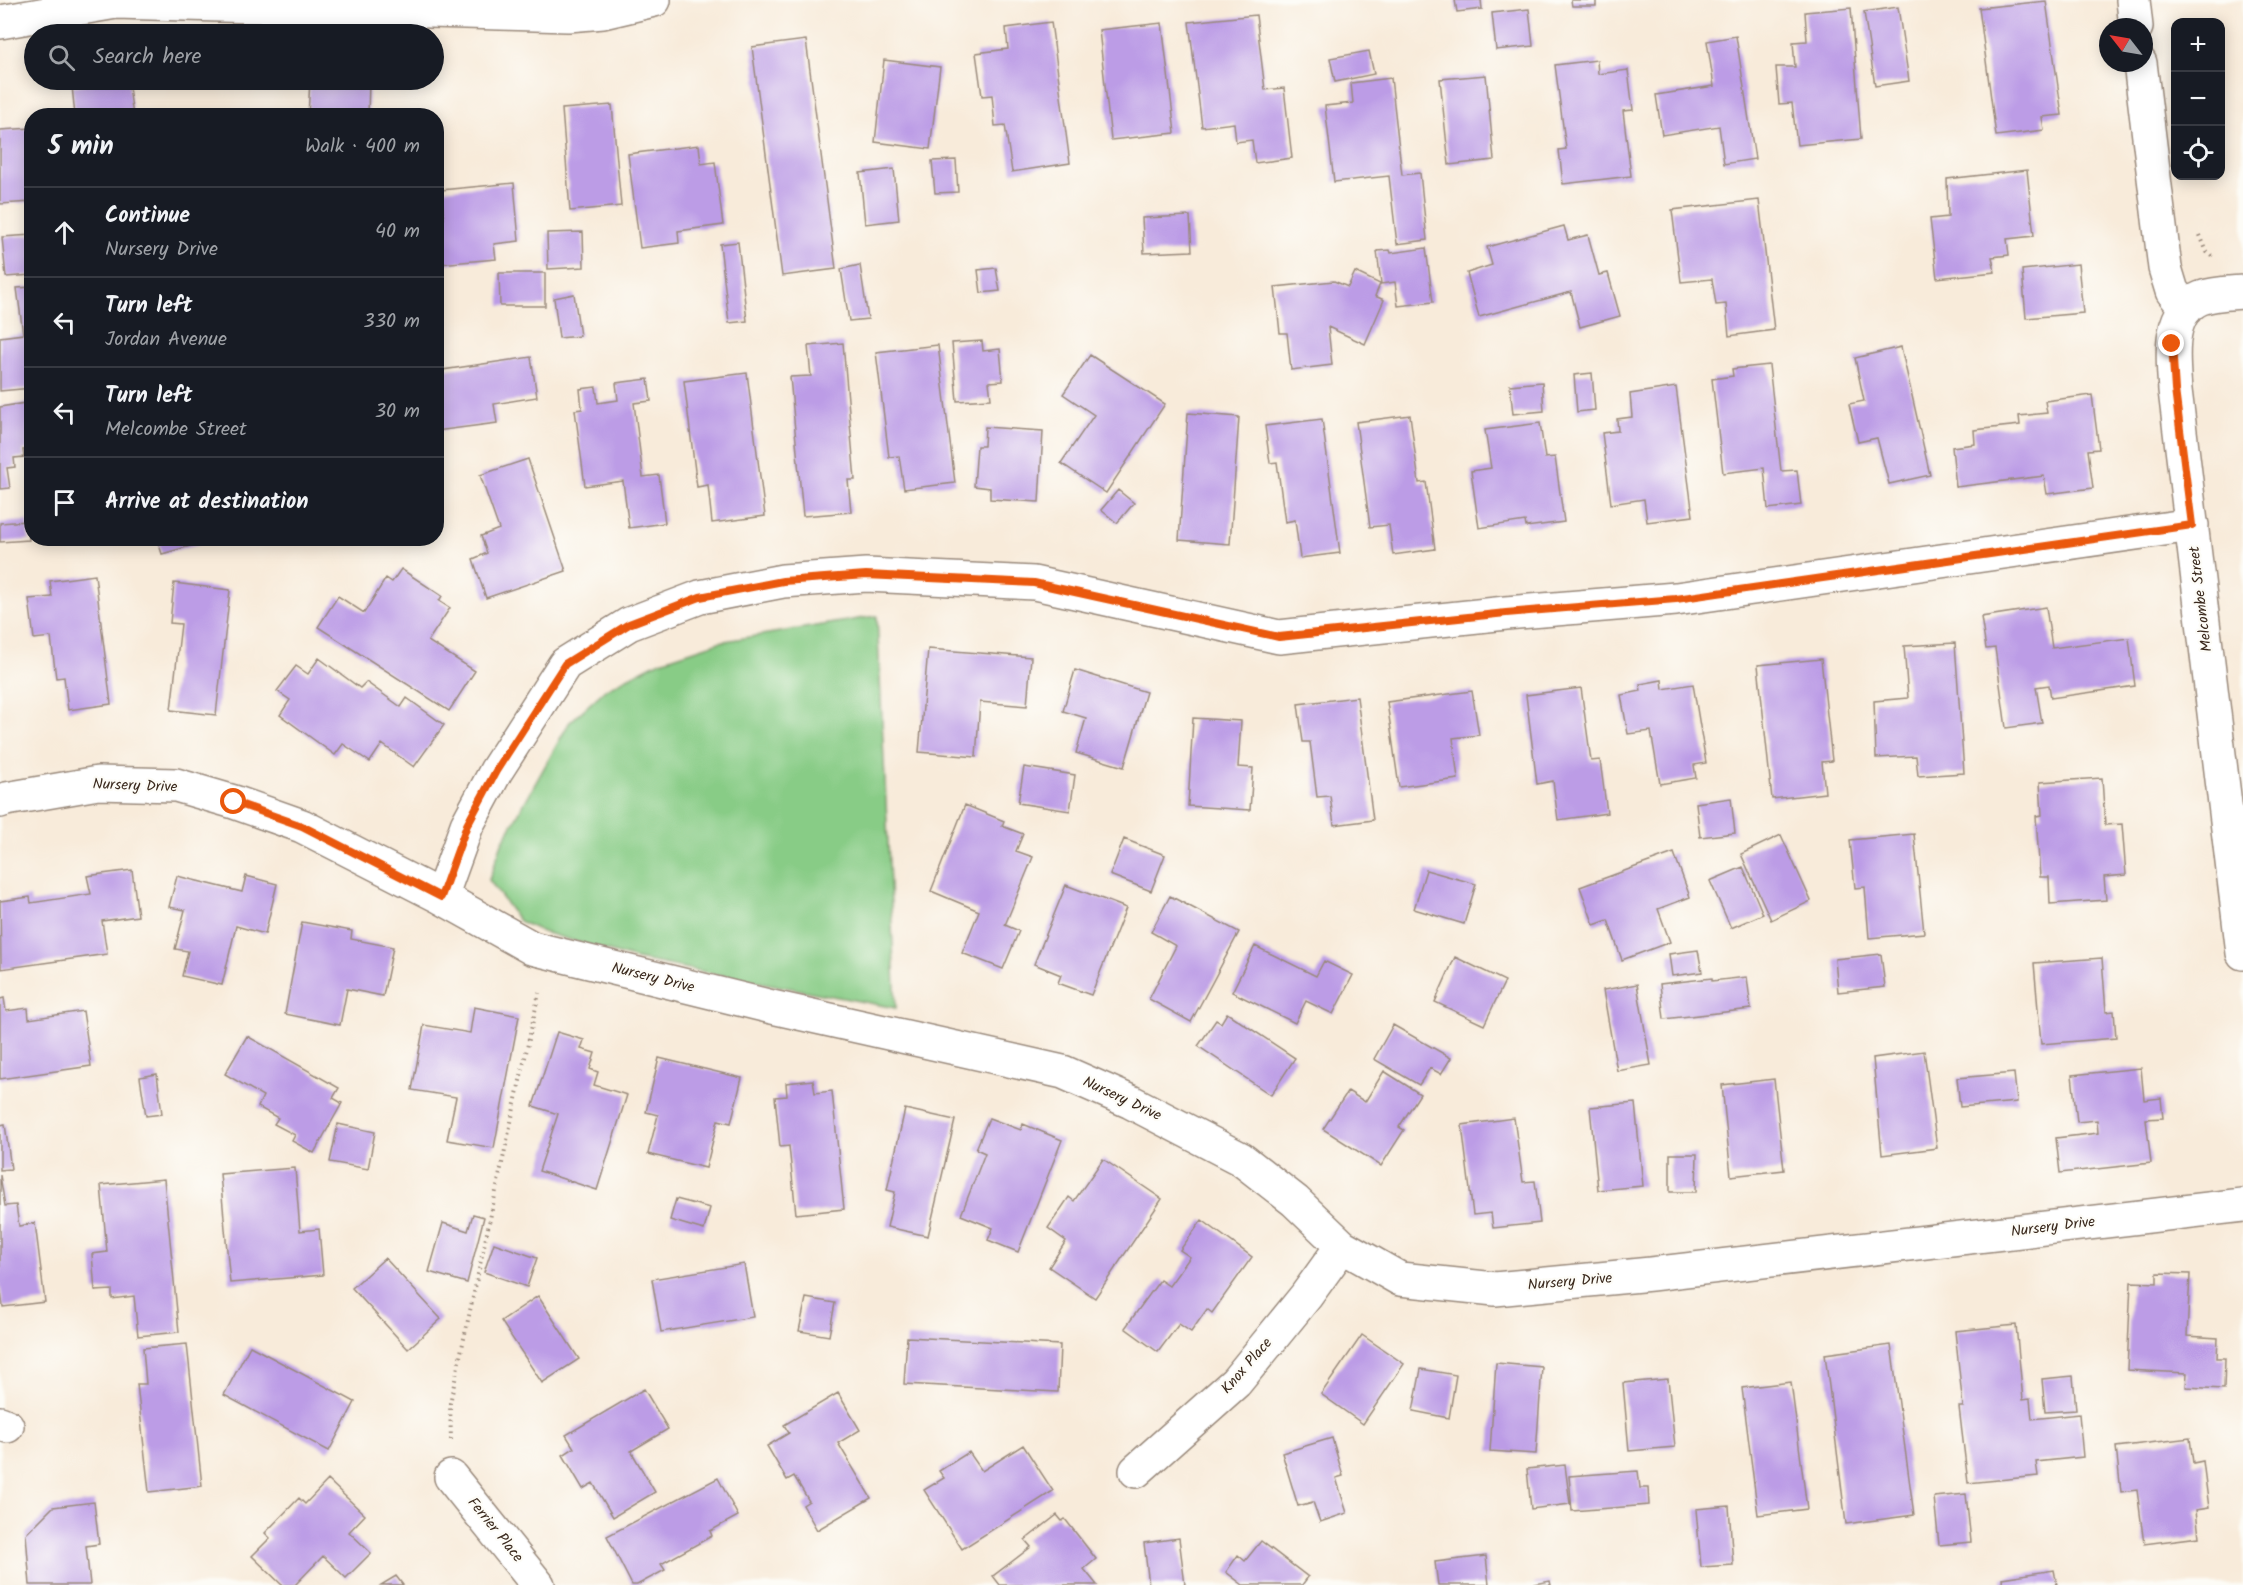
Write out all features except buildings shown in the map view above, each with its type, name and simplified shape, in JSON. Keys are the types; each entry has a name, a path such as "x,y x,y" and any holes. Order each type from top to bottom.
{"street":[{"path":"0,22 116,2 568,15 603,12 654,0"},
{"path":"2133,0 2135,18"},
{"path":"2141,72 2164,268 2172,291 2186,309 2202,297 2243,292"},
{"name":"Melcombe Street","path":"2186,309 2178,324 2172,344 2175,390 2243,952"},
{"path":"441,897 467,825 496,771 565,664 629,624 700,597 783,581 866,575 1034,583 1279,637 1506,613 1676,599 2192,525"},
{"name":"Nursery Drive","path":"0,801 98,783 176,785 302,826 441,897 532,948 760,1004 1063,1072 1131,1102 1240,1159 1295,1201 1342,1246 1400,1279 1495,1289 1651,1274 2243,1205"},
{"name":"Knox Place","path":"1136,1471 1236,1382 1306,1296 1342,1246"},
{"name":"Ferrier Place","path":"452,1477 538,1585"}],"path":[{"path":"2199,226 2200,237 2206,252 2217,263"},
{"path":"452,1477 450,1404 539,993"}],"green space":[{"path":"877,616 896,1008 636,959 543,932 519,921 489,880 502,843 569,723 606,689 658,662 719,642"}],"route":[{"path":"234,802 302,826 441,897 467,825 496,771 565,664 629,624 700,597 783,581 866,575 1034,583 1279,637 1506,613 1676,599 2192,525 2175,390 2172,344"}]}
